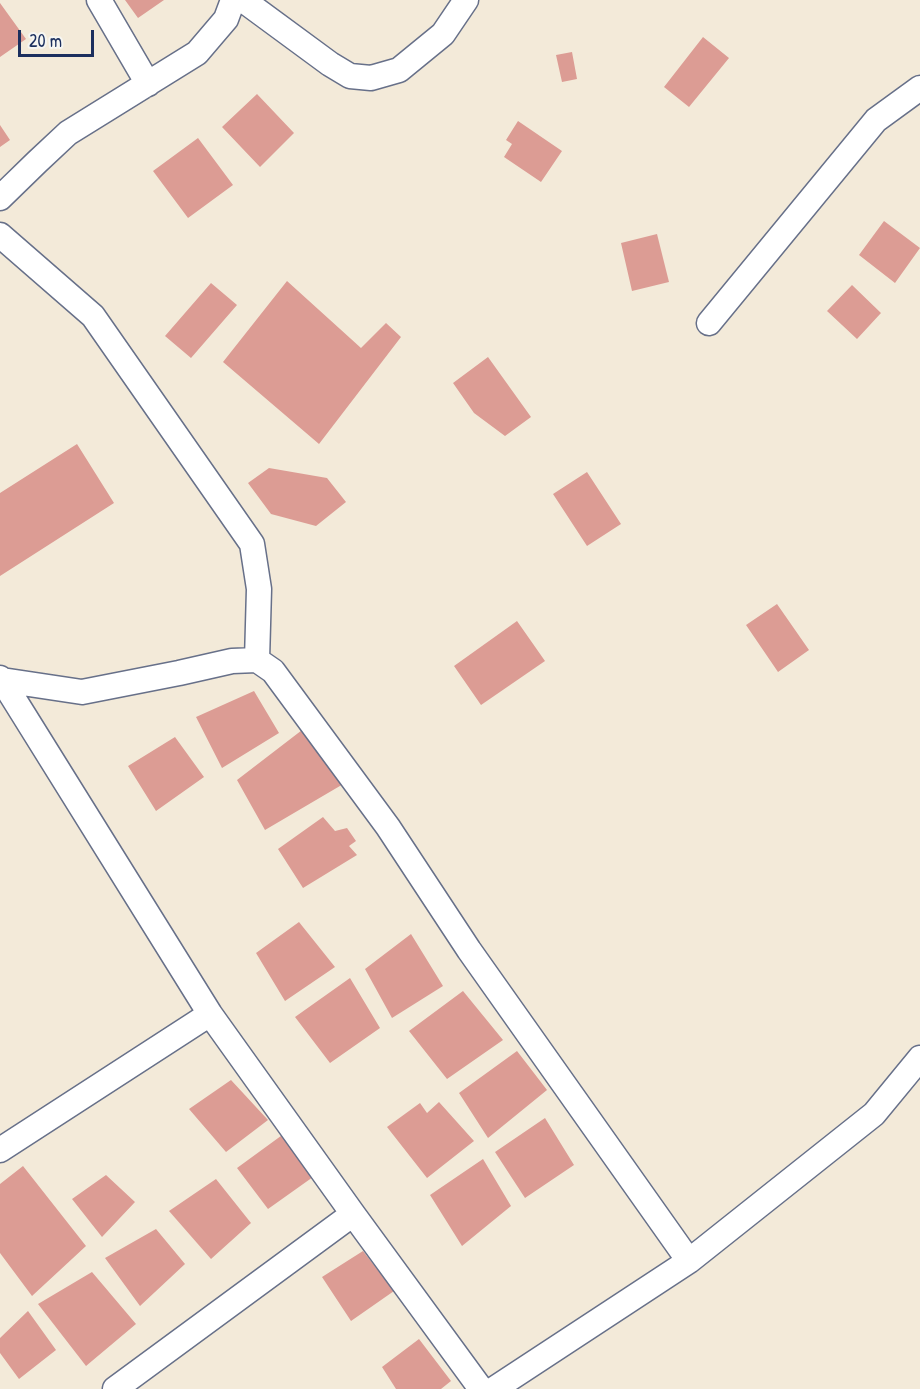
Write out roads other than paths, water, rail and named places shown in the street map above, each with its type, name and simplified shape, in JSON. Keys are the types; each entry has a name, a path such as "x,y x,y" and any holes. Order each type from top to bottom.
{"street":[{"path":"99,0 148,84"},
{"path":"0,198 68,133 197,53 226,19 233,0"},
{"path":"243,0 330,64 350,76 370,78 399,70 408,63 443,34 466,0"},
{"path":"709,323 876,120 920,88"},
{"path":"0,235 93,316 252,544 259,589 257,660"},
{"path":"1,679 82,692 232,661 257,660 273,671 388,827 470,950 689,1261"},
{"path":"1,679 210,1014 481,1389"},
{"path":"0,1150 210,1014"},
{"path":"494,1389 689,1261 874,1114 920,1058"},
{"path":"115,1389 353,1214"}]}
